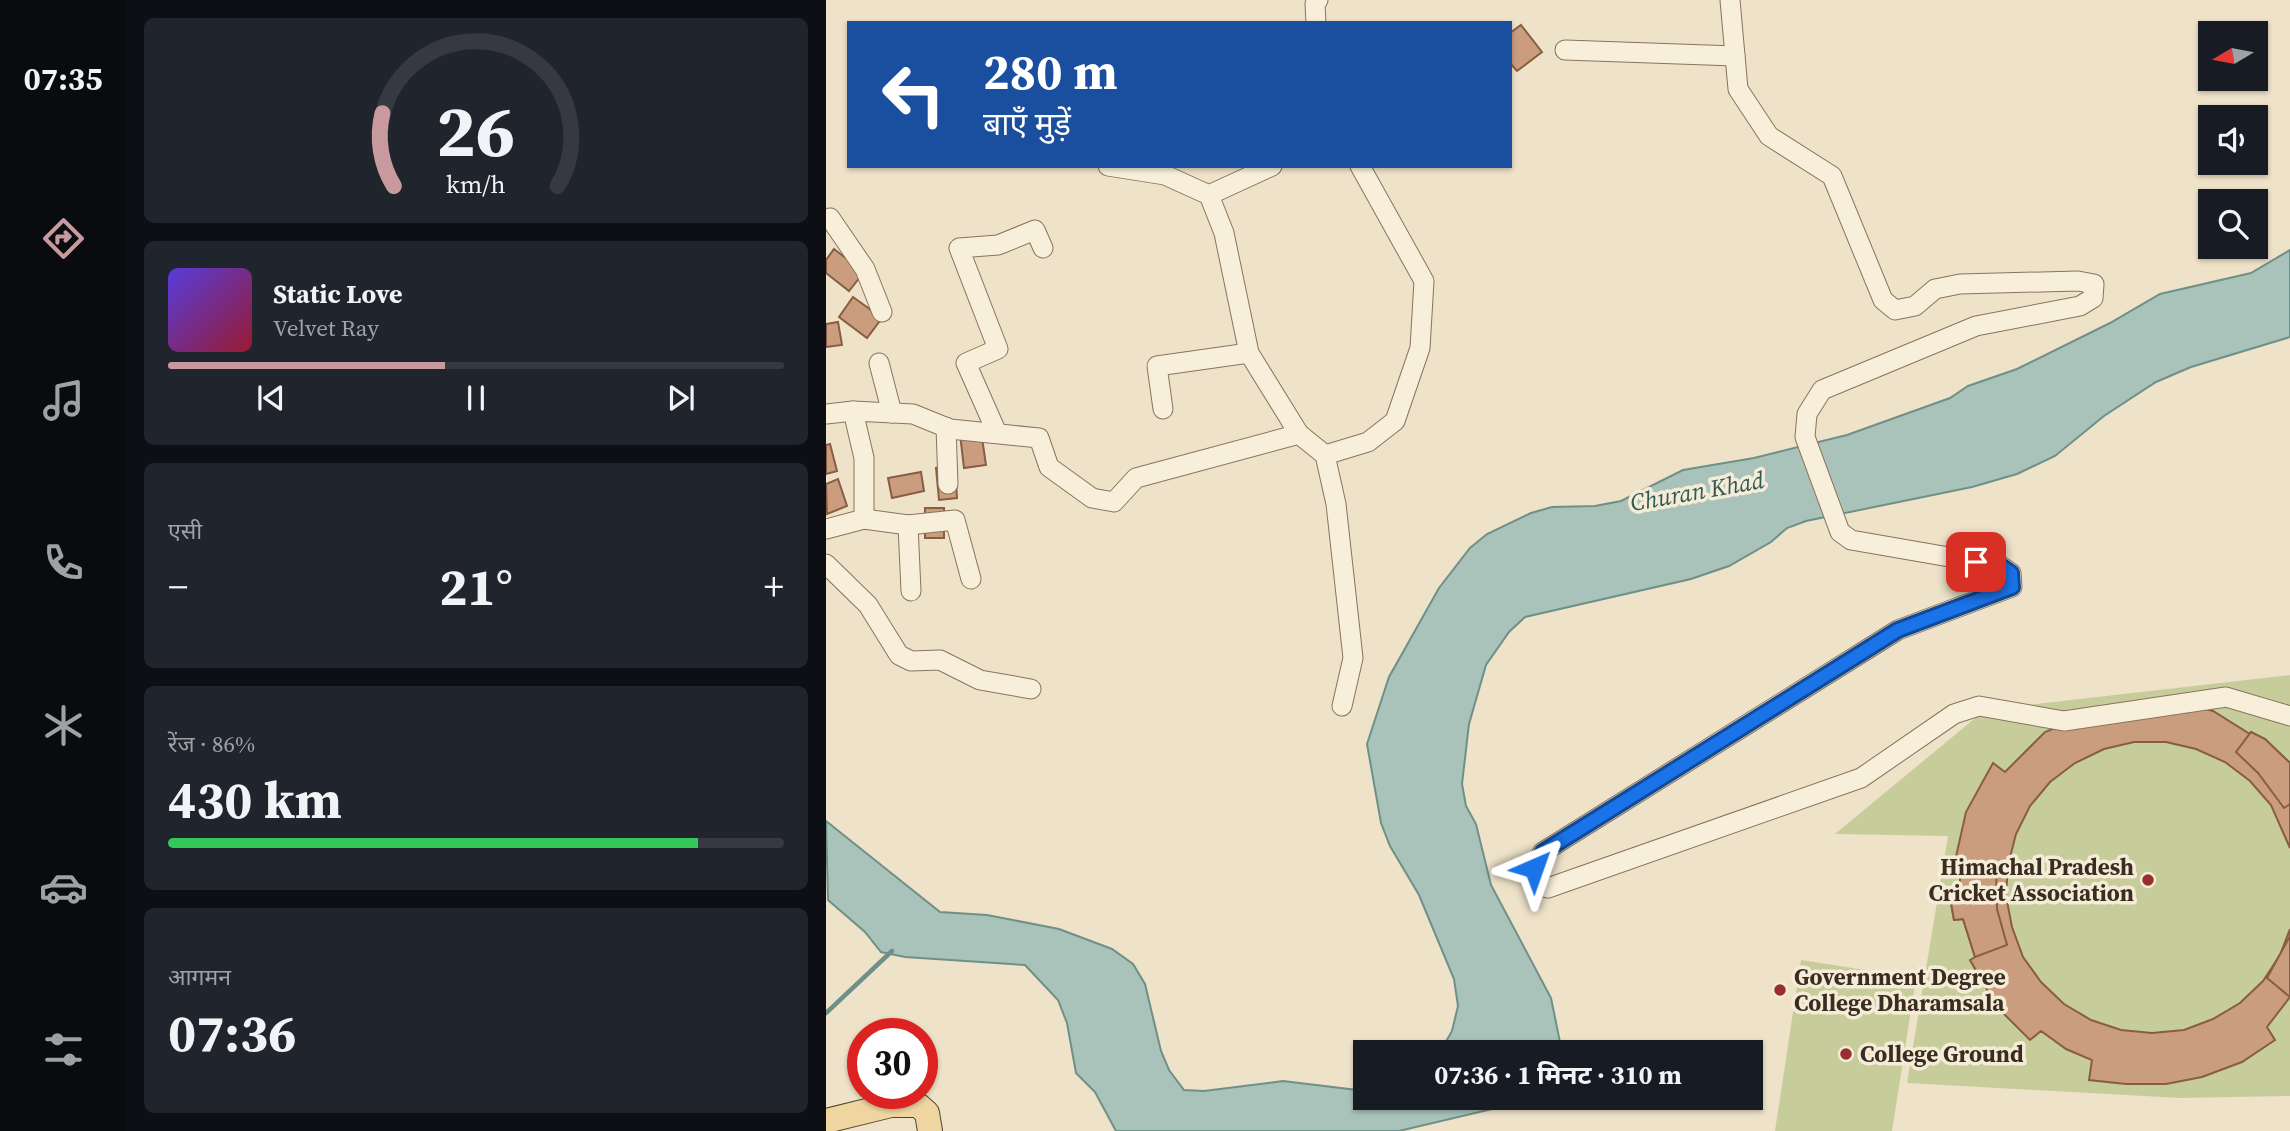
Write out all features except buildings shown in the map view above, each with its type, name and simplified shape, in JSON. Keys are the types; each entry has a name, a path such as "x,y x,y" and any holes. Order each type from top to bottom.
{"main road":[{"path":"826,1121 891,1105 918,1105 927,1113 930,1131"}],"street":[{"path":"1315,21 1315,4 1318,0"},
{"path":"1730,0 1738,89 1769,136 1832,176 1883,300 1895,310 1915,306 1935,289 1960,284 2078,281 2094,284 2093,298 2080,306 1976,326 1822,390 1807,414 1805,437 1840,532 1851,540 2001,566 2011,573 2012,587 1898,630 1543,852 1534,868 1537,885 1548,888 1861,778 1954,714 1979,706 2064,721 2226,697 2290,716"},
{"path":"1565,50 1735,56"},
{"path":"1121,168 1165,175 1209,195 1224,233 1249,353 1299,434 1325,456 1336,504 1353,658 1342,706"},
{"path":"1209,195 1268,168"},
{"path":"1325,456 1368,442 1395,421 1420,348 1424,281 1361,168"},
{"path":"826,219 830,218 865,270 882,312"},
{"path":"997,433 966,363 999,349 959,248 998,245 1035,230 1043,248"},
{"path":"1163,409 1157,366 1249,353"},
{"path":"879,363 892,412"},
{"path":"826,414 853,411 913,414 946,427 1039,438 1049,467 1092,498 1114,502 1136,478 1299,434"},
{"path":"853,411 864,458 864,519"},
{"path":"946,427 948,484"},
{"path":"826,529 864,519 908,525 955,520 971,579"},
{"path":"908,525 911,590"},
{"path":"826,564 868,605 899,655 911,661 940,660 980,680 1031,689"}],"green space":[{"path":"2290,675 2290,1096 2180,1098 1907,1083 1948,836 1835,834 1985,710"},
{"name":"College Ground","path":"1801,960 1916,978 1892,1131 1775,1131"}],"water":[{"name":"Churan Khad","path":"2290,250 2290,337 2191,367 2156,382 2104,416 2055,456 2017,474 1972,487 1806,521 1787,528 1771,542 1729,566 1691,579 1525,617 1509,632 1486,665 1469,724 1462,784 1466,806 1476,824 1491,885 1551,998 1560,1040 1447,1040 1458,1006 1454,979 1419,895 1390,846 1381,823 1367,744 1389,677 1439,588 1470,548 1487,534 1531,513 1552,507 1595,506 1621,501 1683,470 1754,458 1847,435 1950,398 1968,386 2017,369 2110,323 2160,294 2251,273"},
{"path":"826,821 940,912 987,915 1059,929 1112,949 1133,964 1145,984 1161,1051 1169,1070 1184,1090 1204,1091 1283,1081 1353,1090 1353,1110 1488,1110 1399,1131 1116,1131 1095,1092 1076,1073 1067,1023 1058,1000 1025,965 905,957 881,952 865,932 828,900"}],"waterway":[{"path":"826,1013 892,951"}],"place":[{"name":"Himachal Pradesh Cricket Association","path":"2148,880"},
{"name":"Government Degree College Dharamsala","path":"1780,990"},
{"name":"College Ground","path":"1846,1054"}],"route":[{"path":"1534,868 1543,852 1898,630 2012,587 2011,573 2001,566 1976,562"}]}
